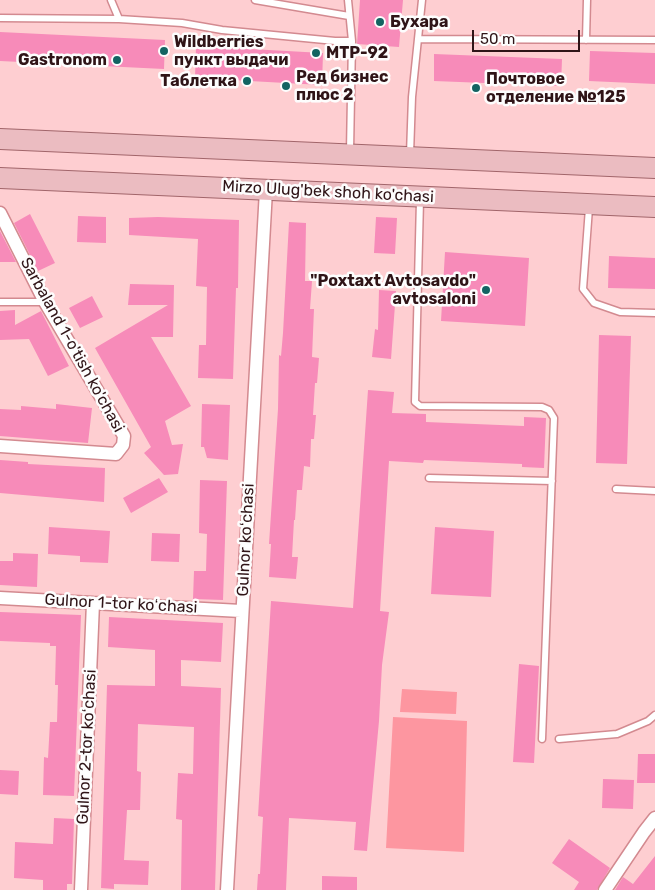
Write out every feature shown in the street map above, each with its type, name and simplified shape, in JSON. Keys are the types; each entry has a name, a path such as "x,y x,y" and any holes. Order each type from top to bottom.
{"main road":[{"path":"0,139 655,168"},
{"name":"Mirzo Ulug'bek shoh ko'chasi","path":"0,178 655,207"}],"street":[{"name":"Gulnor koʻchasi","path":"227,890 266,190"},
{"name":"Sarbaland 1-o'tish ko'chasi","path":"0,213 46,302 124,436 123,445 116,454 0,446"},
{"name":"Gulnor 1-tor koʻchasi","path":"0,598 242,611"},
{"name":"Gulnor 2-tor koʻchasi","path":"81,890 93,603"},
{"path":"605,890 655,818"}],"lane":[{"path":"111,0 119,19"},
{"path":"255,0 349,16"},
{"path":"348,0 352,41 350,155"},
{"path":"410,157 412,97 422,0"},
{"path":"586,40 587,0"},
{"path":"0,18 119,19 182,23 222,30 352,41"},
{"path":"419,39 655,40"},
{"path":"420,196 415,402 420,406 542,407 549,410 554,418 542,739"},
{"path":"589,204 584,289 594,303 611,309 620,312 655,313"},
{"path":"0,302 46,302"},
{"path":"429,478 552,480"},
{"path":"616,488 655,491"},
{"path":"560,739 618,734 648,721 655,715"}],"shaded area":[{"path":"402,689 457,692 456,714 400,712"},
{"path":"393,717 467,721 464,852 386,848"}],"building":[{"name":"Бухара","path":"360,0 403,0 399,47 357,44"},
{"path":"0,32 165,40 164,69 0,61"},
{"path":"196,46 323,53 322,85 195,78"},
{"path":"590,51 655,53 655,84 589,81"},
{"path":"434,54 562,59 561,86 434,81"},
{"path":"30,214 55,263 38,271 14,223"},
{"path":"78,216 106,217 106,243 77,242"},
{"path":"158,217 239,220 238,288 236,288 233,379 198,378 199,345 206,345 207,287 196,286 198,239 129,235 129,218"},
{"path":"376,217 397,218 395,254 374,253"},
{"path":"289,222 306,223 305,281 312,281 310,309 314,309 312,357 319,358 317,383 315,383 313,415 316,415 314,439 311,439 310,467 304,466 302,490 297,490 292,557 298,557 296,579 269,577 279,355 281,356 283,333"},
{"path":"0,231 16,262 0,262"},
{"path":"445,252 529,258 525,326 441,321"},
{"path":"609,256 655,258 655,289 608,288"},
{"path":"130,284 174,285 173,337 151,337 191,406 165,421 172,445 183,444 178,474 164,475 144,453 151,447 95,348 168,305 128,305"},
{"path":"379,290 396,291 391,359 372,357 375,329 378,330"},
{"path":"92,296 103,317 80,328 69,308"},
{"path":"15,310 15,325 41,311 69,366 48,376 29,339 0,340 0,311"},
{"path":"599,335 631,336 627,464 596,463"},
{"path":"368,390 394,392 392,413 426,414 426,422 524,426 524,417 546,418 544,468 522,467 522,464 424,460 423,463 389,461 380,611 389,612 382,665 379,721 367,851 354,850 356,822 289,818 286,890 257,890 258,874 260,874 263,817 258,816 271,601 353,608"},
{"path":"56,404 92,408 88,443 0,436 0,409 21,410 21,406 56,409"},
{"path":"202,404 230,405 228,460 207,458 204,447 201,447"},
{"path":"0,460 28,462 28,464 105,468 104,502 0,493"},
{"path":"159,478 168,492 131,513 123,498"},
{"path":"200,480 227,481 223,600 193,599 194,571 206,571 207,534 199,533"},
{"path":"49,527 110,531 108,563 80,562 80,556 48,554"},
{"path":"435,527 494,531 491,597 431,594"},
{"path":"152,533 180,534 179,562 151,561"},
{"path":"13,553 38,554 37,587 0,585 0,561 13,561"},
{"path":"0,612 81,615 74,796 43,795 44,757 48,758 50,722 57,722 58,685 55,685 56,646 50,646 50,643 0,641"},
{"path":"109,617 223,623 221,662 181,660 181,686 221,688 215,890 181,890 182,820 176,819 178,773 193,774 194,727 138,724 137,771 141,772 140,810 127,810 124,860 149,861 148,885 114,884 114,889 101,888 107,685 155,686 155,650 108,647"},
{"path":"519,664 539,666 534,763 513,762"},
{"path":"638,754 655,754 655,783 637,783"},
{"path":"0,770 19,771 18,795 0,794"},
{"path":"603,779 634,780 633,809 602,808"},
{"path":"54,818 74,819 72,884 67,884 67,890 43,890 43,880 14,878 15,842 53,844"},
{"path":"569,839 610,868 597,890 574,890 579,882 552,863"},
{"path":"655,856 655,890 615,890 623,877 633,884"},
{"path":"322,876 357,877 357,890 322,890"}],"place":[{"name":"Бухара","path":"380,22"},
{"name":"Wildberries пункт выдачи","path":"164,51"},
{"name":"MTP-92","path":"316,53"},
{"name":"Gastronom","path":"117,60"},
{"name":"Таблетка","path":"247,81"},
{"name":"Ред бизнес плюс 2","path":"286,86"},
{"name":"Почтовое отделение №125","path":"476,88"},
{"name":"\"Poxtaxt Avtosavdo\" avtosaloni","path":"486,290"}]}
